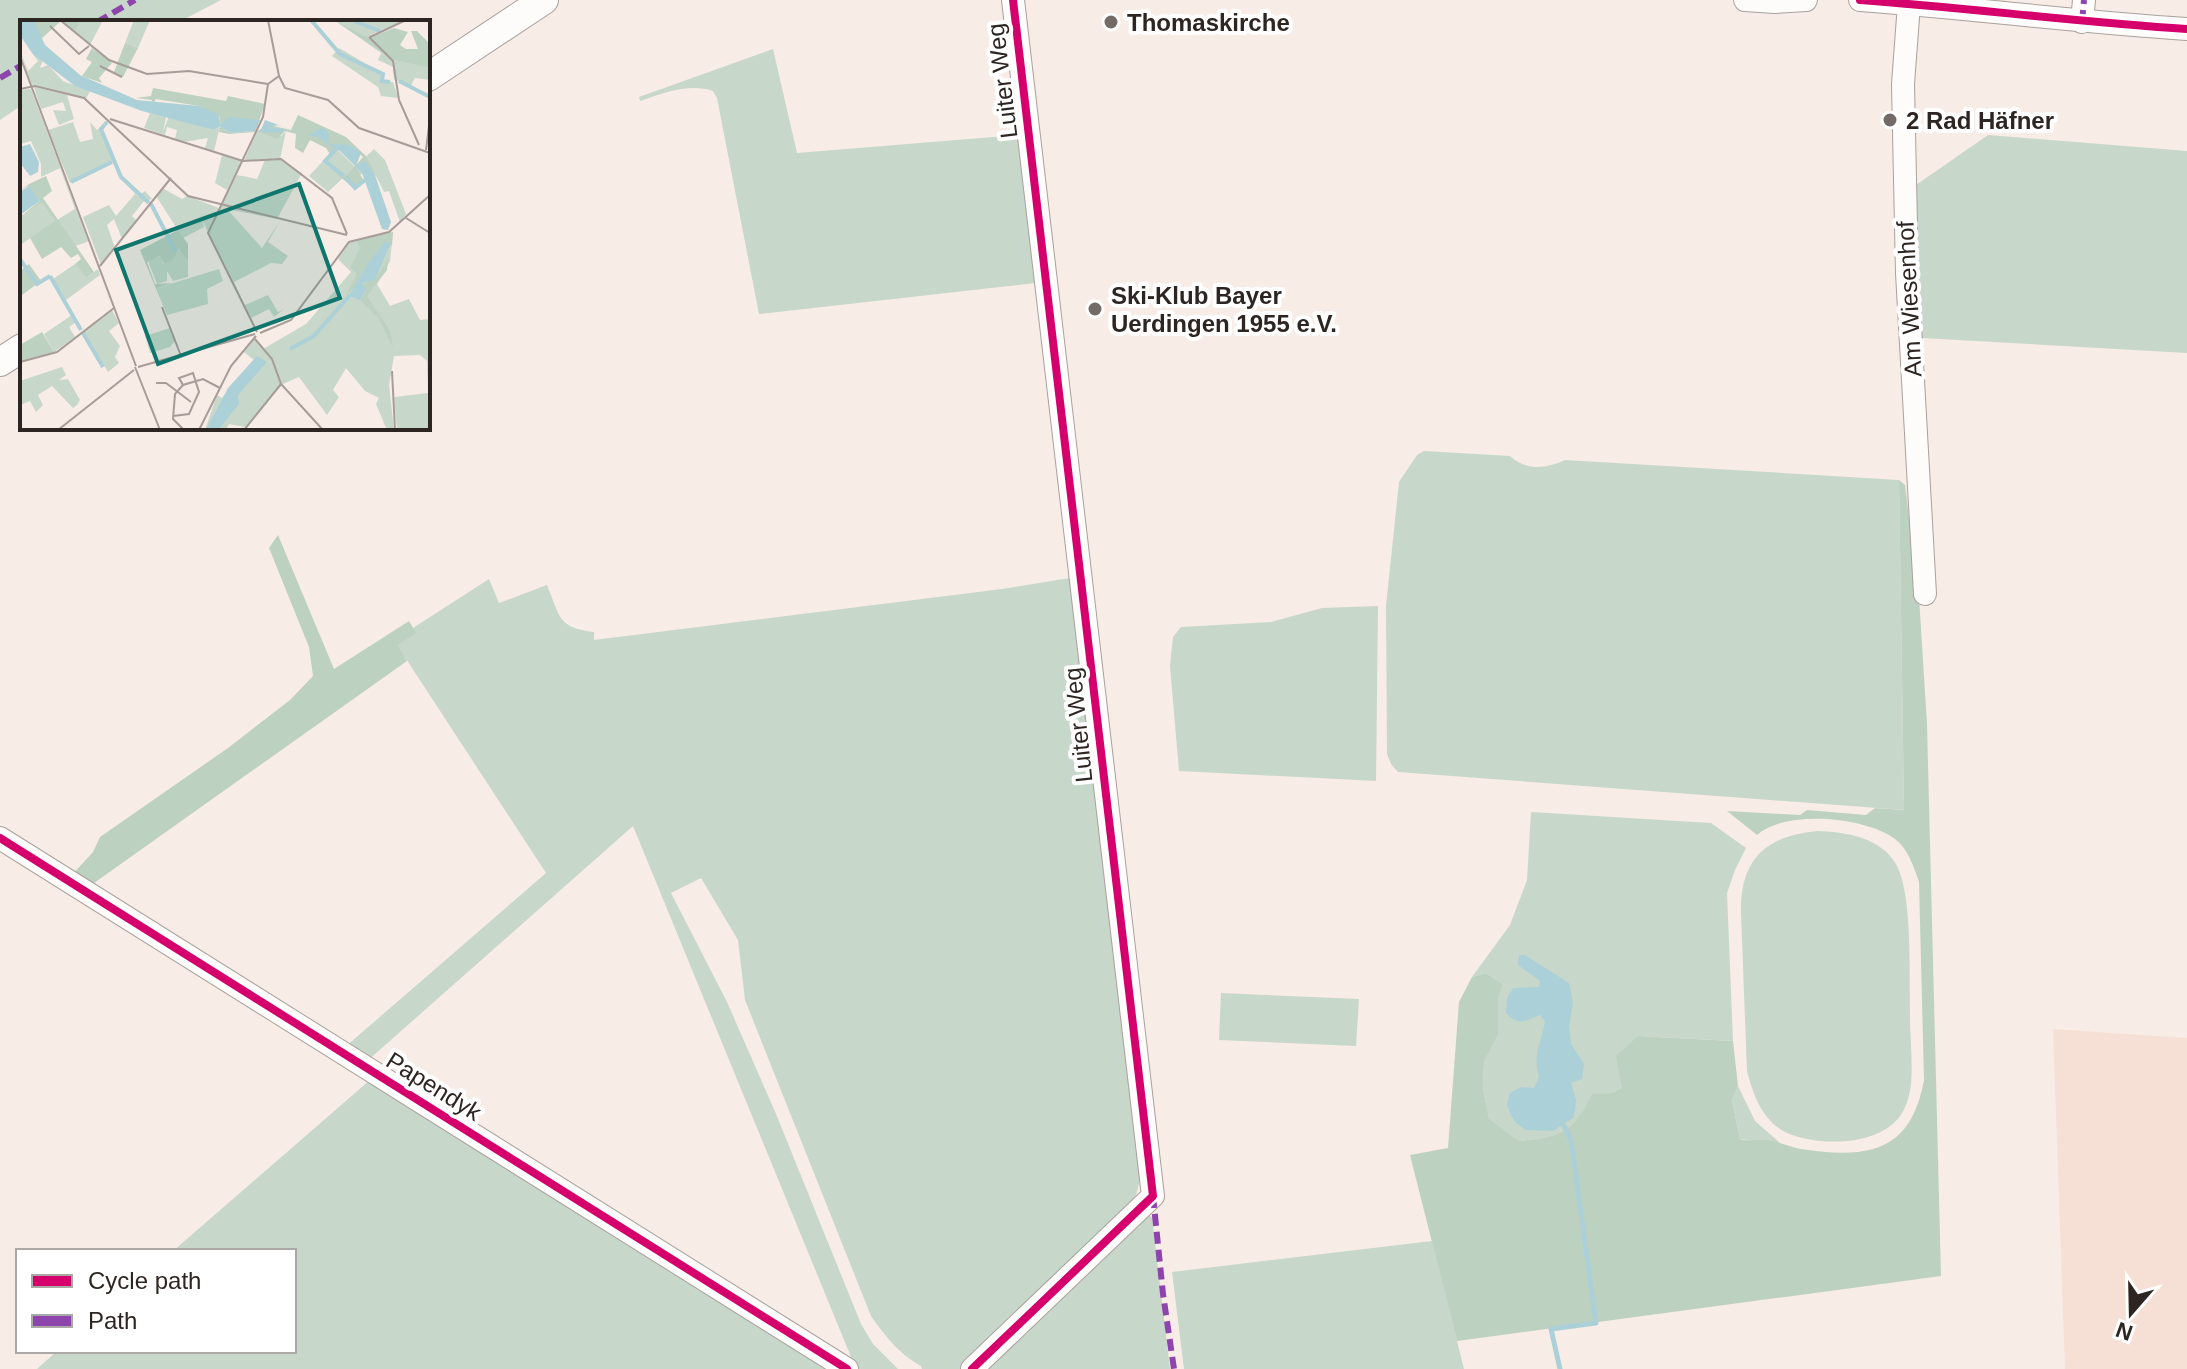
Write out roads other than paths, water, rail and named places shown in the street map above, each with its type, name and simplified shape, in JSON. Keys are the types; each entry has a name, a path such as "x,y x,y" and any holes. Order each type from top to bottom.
{"main road":[{"path":"430,76 544,0"},
{"path":"0,362 20,349"}],"street":[{"name":"Luiter Weg","path":"972,1369 1153,1196 1013,0"},
{"path":"1745,0 1806,0"},
{"path":"1860,0 2083,11 2187,29"},
{"name":"Am Wiesenhof","path":"1909,4 1903,84 1907,273 1925,594"},
{"name":"Papendyk","path":"0,838 847,1369"}],"water":[{"path":"1519,955 1525,955 1569,983 1573,1003 1569,1026 1571,1044 1584,1064 1582,1079 1571,1083 1576,1100 1574,1117 1553,1131 1526,1130 1516,1123 1507,1103 1510,1093 1521,1087 1534,1088 1539,1077 1537,1055 1545,1021 1540,1015 1518,1021 1506,1013 1507,998 1513,988 1539,987 1540,981 1518,965"}],"waterway":[{"path":"1560,1369 1551,1329 1596,1323 1571,1140 1561,1120"}],"place":[{"name":"Thomaskirche","path":"1111,22"},
{"name":"2 Rad Häfner","path":"1890,120"},
{"name":"Ski-Klub Bayer Uerdingen 1955 e.V.","path":"1095,309"}]}
